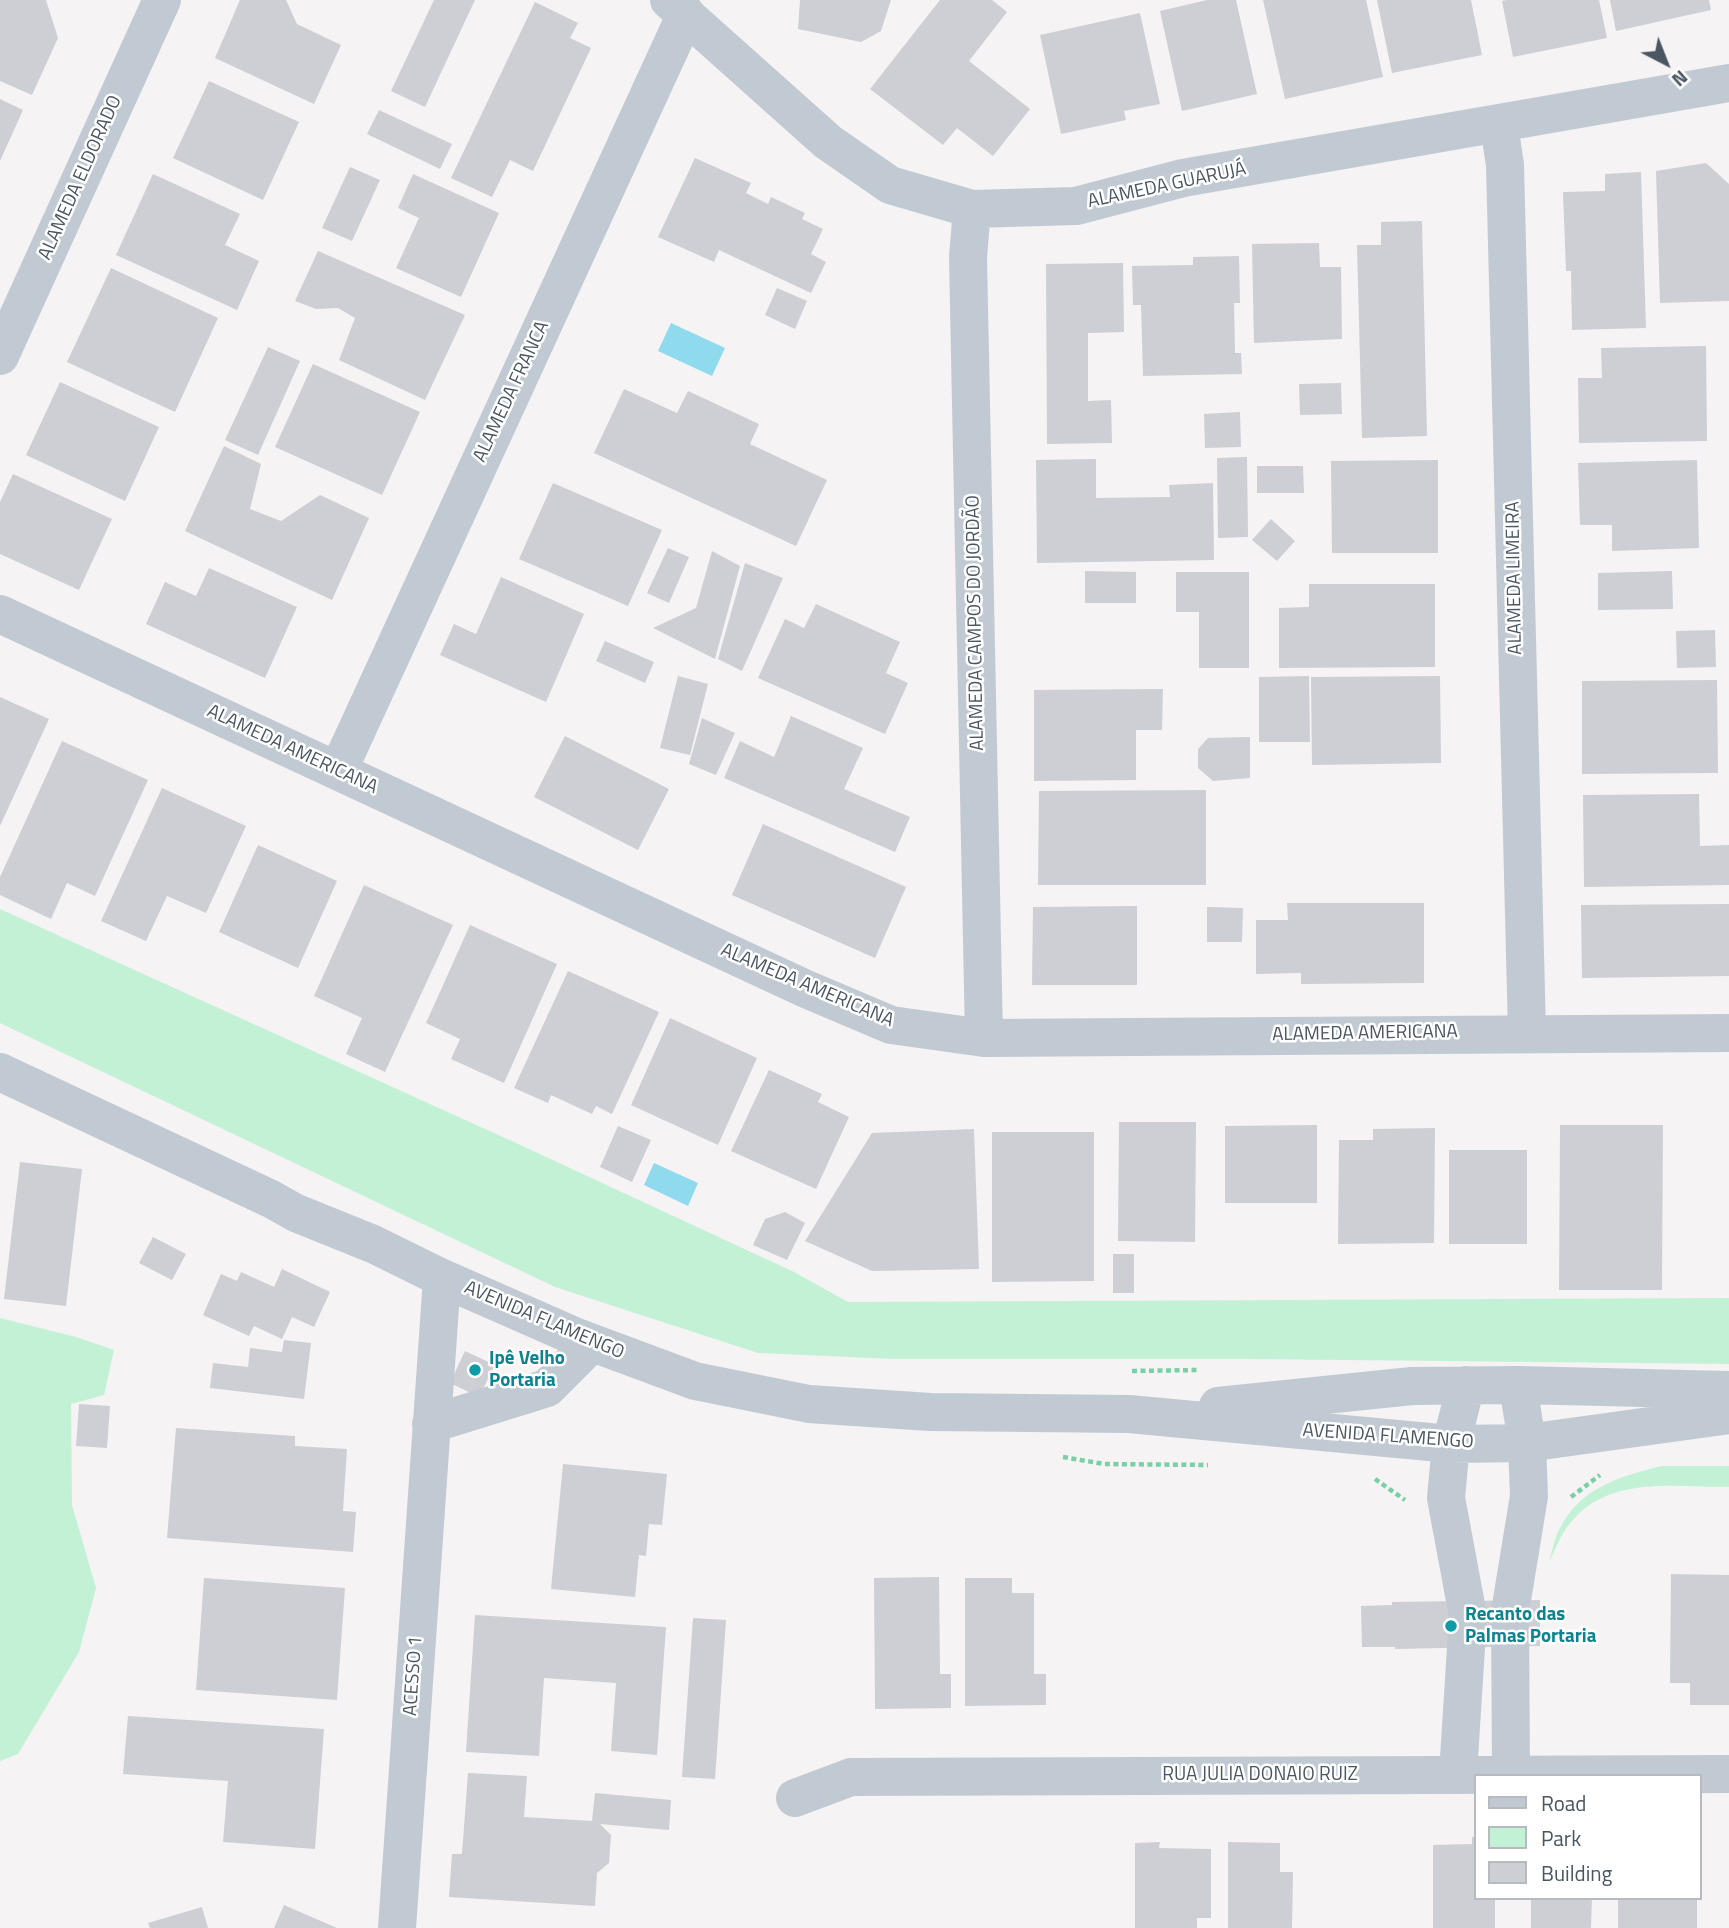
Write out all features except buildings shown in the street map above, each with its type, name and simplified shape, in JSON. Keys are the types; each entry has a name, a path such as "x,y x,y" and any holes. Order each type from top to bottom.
{"street":[{"name":"ALAMEDA ELDORADO","path":"0,356 162,0"},
{"name":"ALAMEDA GUARUJÁ","path":"677,7 828,142 890,185 972,209 1076,206 1183,178 1729,83"},
{"name":"ALAMEDA FRANCA","path":"338,771 677,7"},
{"name":"ALAMEDA LIMEIRA","path":"1499,125 1505,165 1527,1032"},
{"name":"ALAMEDA CAMPOS DO JORDÃO","path":"972,209 968,257 984,1038"},
{"name":"ALAMEDA AMERICANA","path":"0,614 806,989 891,1025 984,1038 1527,1032 1729,1033"},
{"name":"AVENIDA FLAMENGO","path":"0,1072 259,1193 296,1213 373,1244 442,1278 592,1343 695,1381 808,1404 930,1412 1129,1414 1451,1444 1527,1443 1729,1415"},
{"name":"ACESSO 1","path":"397,1928 442,1278"},
{"path":"431,1424 547,1388 592,1343"},
{"path":"1458,1774 1468,1616 1446,1498 1451,1444 1466,1385"},
{"name":"AVENIDA FLAMENGO","path":"1129,1414 1412,1386 1518,1385 1729,1390"},
{"path":"1511,1774 1510,1612 1529,1496 1527,1443 1518,1385"},
{"name":"RUA JULIA DONAIO RUIZ","path":"795,1798 851,1777 1729,1774"}],"path":[{"path":"1119,1371 1203,1370"}],"green space":[{"path":"0,909 516,1143 794,1272 848,1302 1729,1298 1729,1364 1250,1359 895,1359 758,1353 555,1287 0,1023"},
{"path":"0,1318 76,1337 114,1350 104,1395 71,1404 72,1505 96,1588 79,1652 18,1754 0,1761"},
{"path":"1661,1466 1729,1466 1729,1487 1643,1487 1603,1497 1570,1523 1549,1562 1559,1530 1577,1504 1602,1486"}],"water":[{"path":"671,323 725,348 712,376 658,351"},
{"path":"654,1163 698,1183 688,1206 644,1185"}],"place":[{"name":"Ipê Velho Portaria","path":"475,1370"},
{"name":"Recanto das Palmas Portaria","path":"1451,1626"}]}
